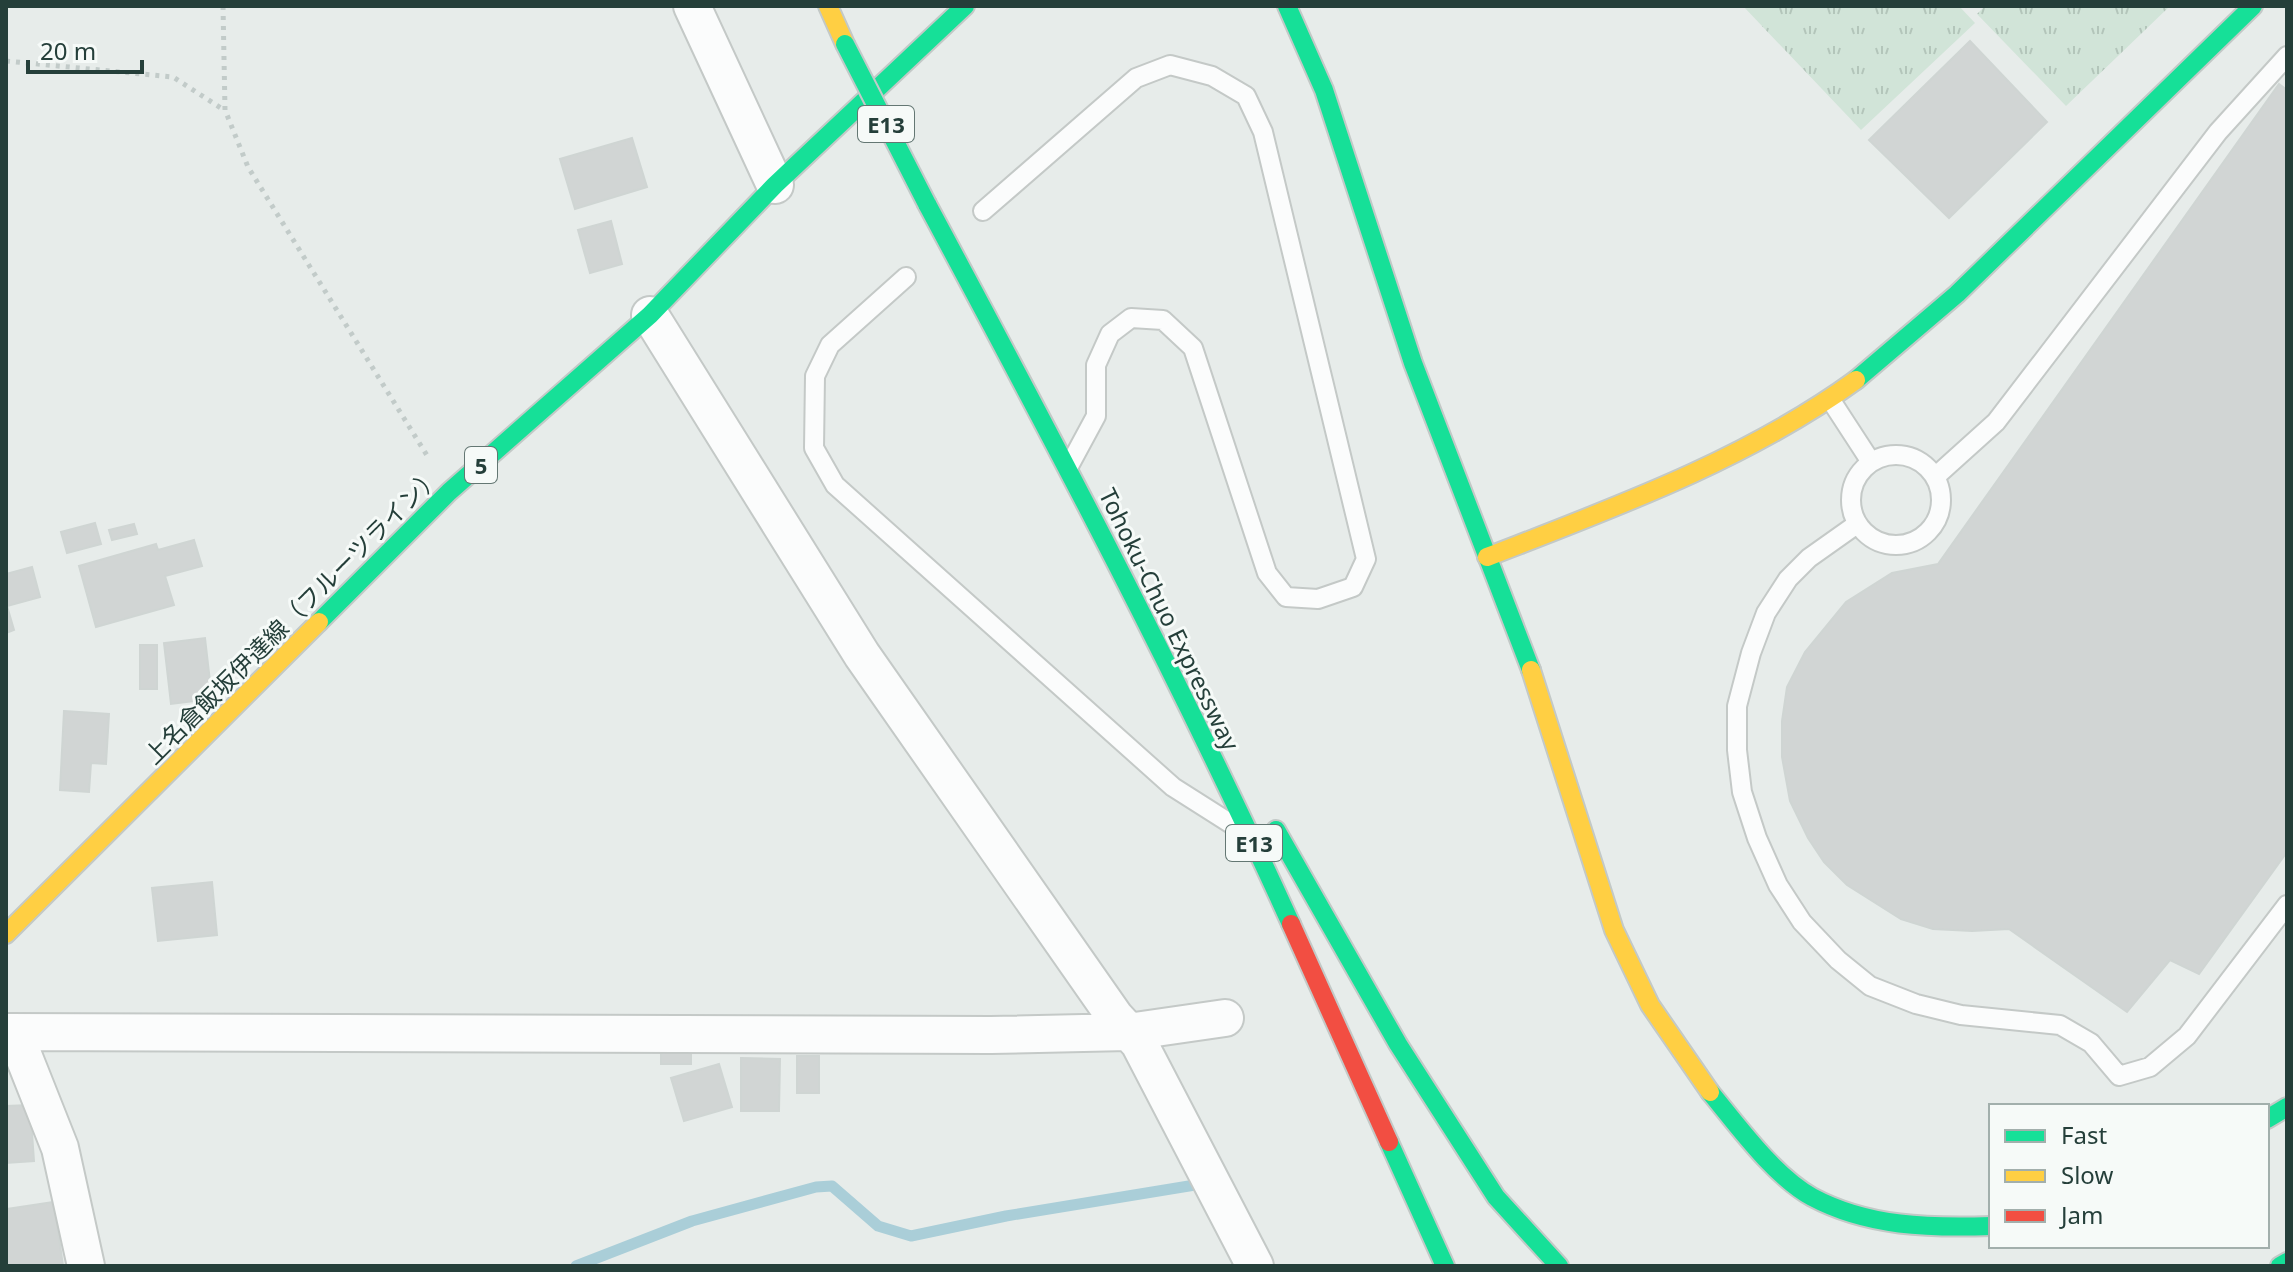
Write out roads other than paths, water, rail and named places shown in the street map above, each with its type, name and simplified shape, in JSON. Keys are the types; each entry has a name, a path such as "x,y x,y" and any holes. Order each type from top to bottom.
{"main road":[{"name":"Tohoku-Chuo Expressway","path":"828,6 927,204 1068,467 1252,838 1444,1266"},
{"name":"上名倉飯坂伊達線（フルーツライン）","path":"6,934 449,492 650,315 775,185 965,6"},
{"path":"1287,6 1324,90 1413,363 1527,657 1614,930 1650,1005 1696,1074 1774,1166 1811,1196 1852,1213 1892,1224 1937,1228 1989,1226"},
{"path":"1487,557 1601,513 1683,476 1773,434 1830,399 1863,375 1957,294 2253,6"},
{"path":"1068,467 1225,742"},
{"path":"1265,811 1398,1044 1496,1197 1559,1266"},
{"path":"2269,1118 2287,1107"},
{"path":"2280,1266 2287,1262"}],"street":[{"path":"692,6 775,185"},
{"path":"650,315 862,655 1115,1017 1139,1043 1255,1266"},
{"path":"86,1266 60,1148 10,1032 991,1035 1128,1032 1225,1018"}],"lane":[{"path":"1935,477 1996,422 2218,132 2287,56"},
{"path":"983,211 1136,78 1170,65 1212,76 1246,96 1263,132 1366,559 1353,587 1318,599 1286,597 1267,573 1193,348 1163,320 1131,318 1110,334 1096,365 1096,416 1068,467"},
{"path":"906,277 830,345 815,376 814,448 835,485 1173,787 1252,838"},
{"path":"1830,399 1871,462"},
{"path":"1896,455 1918,461 1935,477 1941,500 1935,523 1919,540 1897,546 1874,540 1857,524 1850,501 1856,478 1871,462 1896,455"},
{"path":"1857,524 1809,558 1788,579 1773,601 1751,653 1737,706 1737,750 1742,792 1757,838 1778,885 1802,922 1838,960 1870,986 1916,1004 1961,1015 2060,1025 2091,1043 2119,1076 2150,1067 2187,1036 2287,905"}],"waterway":[{"path":"576,1266 692,1221 816,1187 832,1186 878,1226 911,1236 1006,1216 1195,1185"}]}
